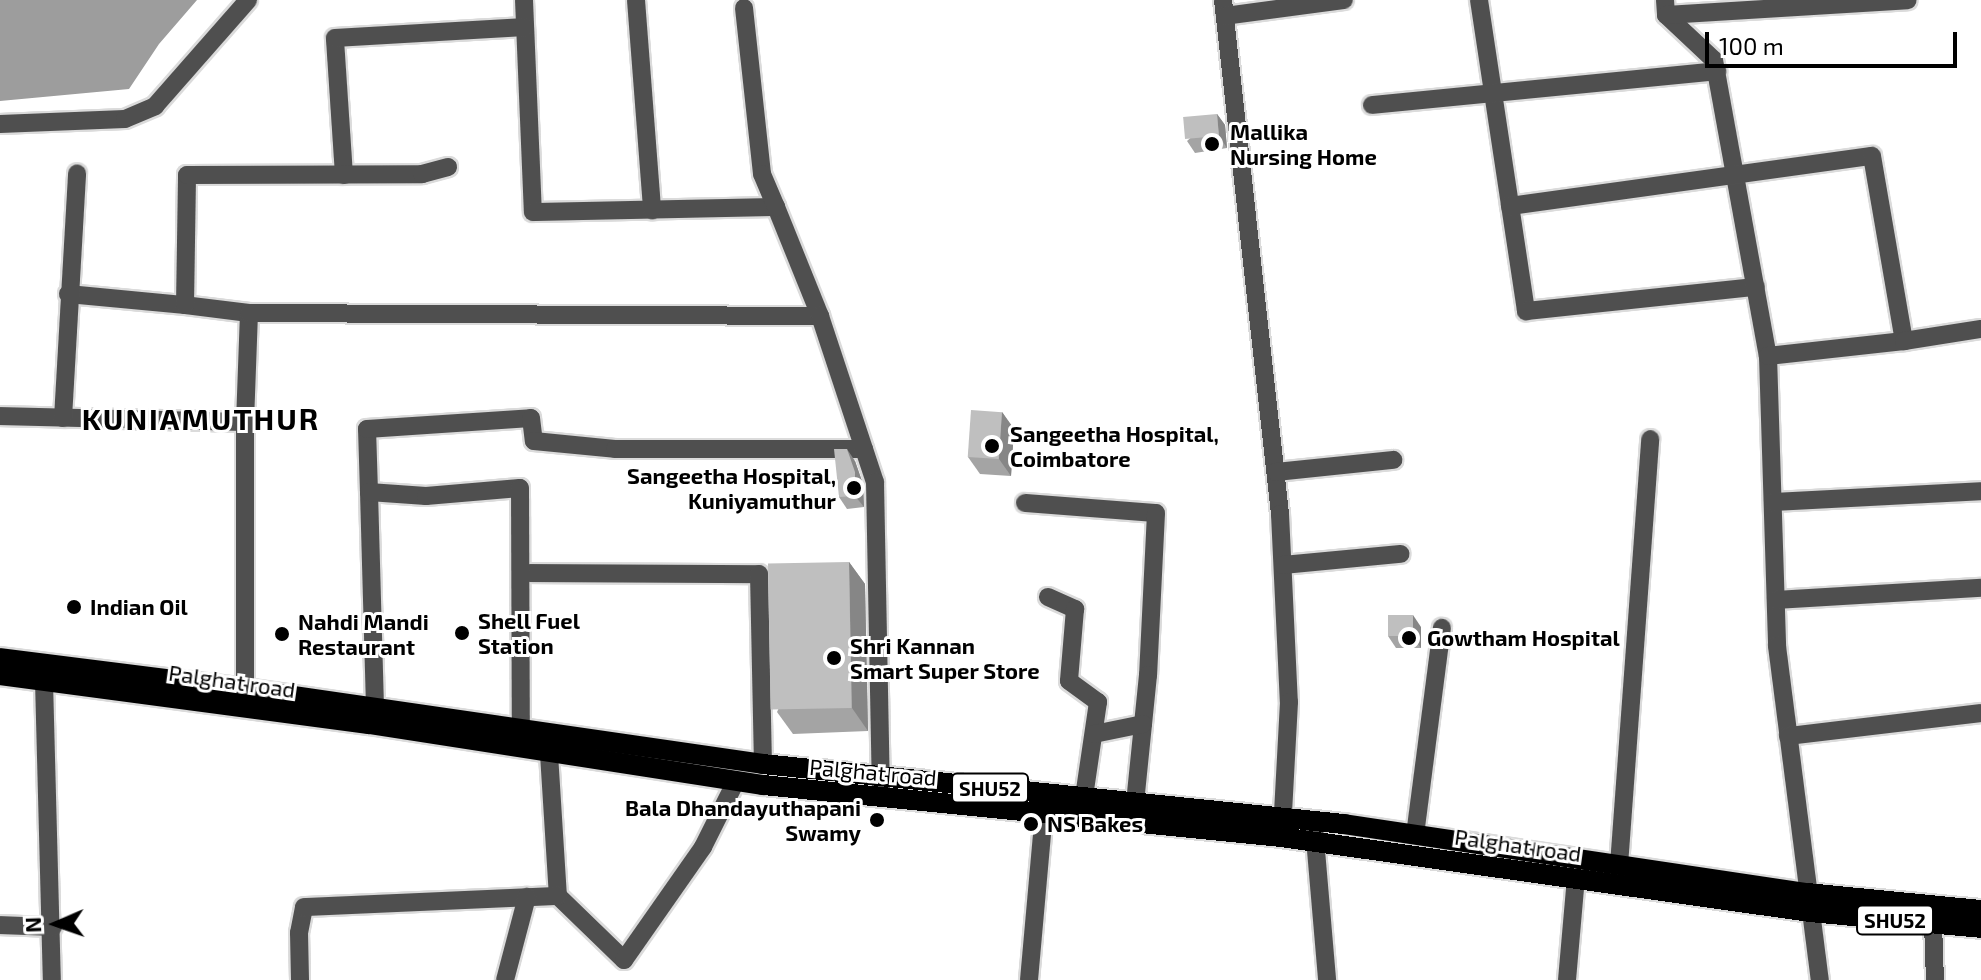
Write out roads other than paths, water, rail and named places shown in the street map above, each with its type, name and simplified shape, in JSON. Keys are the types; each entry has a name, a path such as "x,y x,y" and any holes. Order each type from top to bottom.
{"main road":[{"name":"Palghat road","path":"0,658 521,728 763,764 881,789"},
{"name":"Palghat road","path":"0,675 369,724 736,781 1045,803 1314,832 1576,878 1809,902 1981,910"},
{"name":"Palghat road","path":"1045,803 1084,797 1282,828"},
{"name":"Palghat road","path":"1314,832 1415,835 1619,865 1809,902 1981,928"}],"street":[{"path":"0,124 125,119 155,106 248,0"},
{"path":"524,0 533,212 776,207"},
{"path":"636,0 652,210"},
{"path":"1282,828 1289,702 1283,565 1276,472 1224,8 1344,0"},
{"path":"1479,0 1526,311 1756,287"},
{"path":"1666,8 1908,0"},
{"path":"744,8 762,174 820,316 875,482 881,789"},
{"path":"1666,8 1714,60 1768,356 1776,600 1788,736 1820,980"},
{"path":"344,175 335,38 525,27"},
{"path":"1372,105 1717,71"},
{"path":"1510,206 1872,156 1904,341"},
{"path":"185,305 187,175 422,174 448,167"},
{"path":"63,418 77,173"},
{"path":"68,294 249,313 820,316"},
{"path":"245,689 245,422 249,313"},
{"path":"1768,356 1981,329"},
{"path":"0,416 245,422"},
{"path":"375,707 367,429 531,418 534,441 615,449 864,449"},
{"path":"1619,865 1650,439"},
{"path":"1276,472 1393,460"},
{"path":"369,492 426,496 520,488 521,728"},
{"path":"1773,502 1981,491"},
{"path":"1025,503 1156,513 1135,803"},
{"path":"1283,565 1400,554"},
{"path":"530,573 759,574 763,764"},
{"path":"1776,600 1981,588"},
{"path":"1048,597 1075,609 1067,673 1071,686 1094,696 1098,702 1084,797"},
{"path":"1415,835 1442,628"},
{"path":"44,681 53,927 52,980"},
{"path":"1788,736 1981,713"},
{"path":"1094,734 1143,724"},
{"path":"549,754 558,896 624,960 703,847 736,781"},
{"path":"1029,980 1045,803"},
{"path":"1314,832 1327,980"},
{"path":"1567,980 1576,878"},
{"path":"300,980 299,933 304,907 558,896"},
{"path":"505,980 527,897"},
{"path":"1933,923 1935,980"},
{"path":"0,925 53,927"}],"place":[{"name":"Mallika Nursing Home","path":"1212,144"},
{"name":"Sangeetha Hospital, Coimbatore","path":"992,446"},
{"name":"Sangeetha Hospital, Kuniyamuthur","path":"854,488"},
{"name":"Indian Oil","path":"74,607"},
{"name":"Shell Fuel Station","path":"462,633"},
{"name":"Nahdi Mandi Restaurant","path":"282,634"},
{"name":"Gowtham Hospital","path":"1409,638"},
{"name":"Shri Kannan Smart Super Store","path":"834,658"},
{"name":"Bala Dhandayuthapani Swamy","path":"877,820"},
{"name":"NS Bakes","path":"1031,824"}],"district":[{"name":"KUNIAMUTHUR","path":"201,418"}]}
